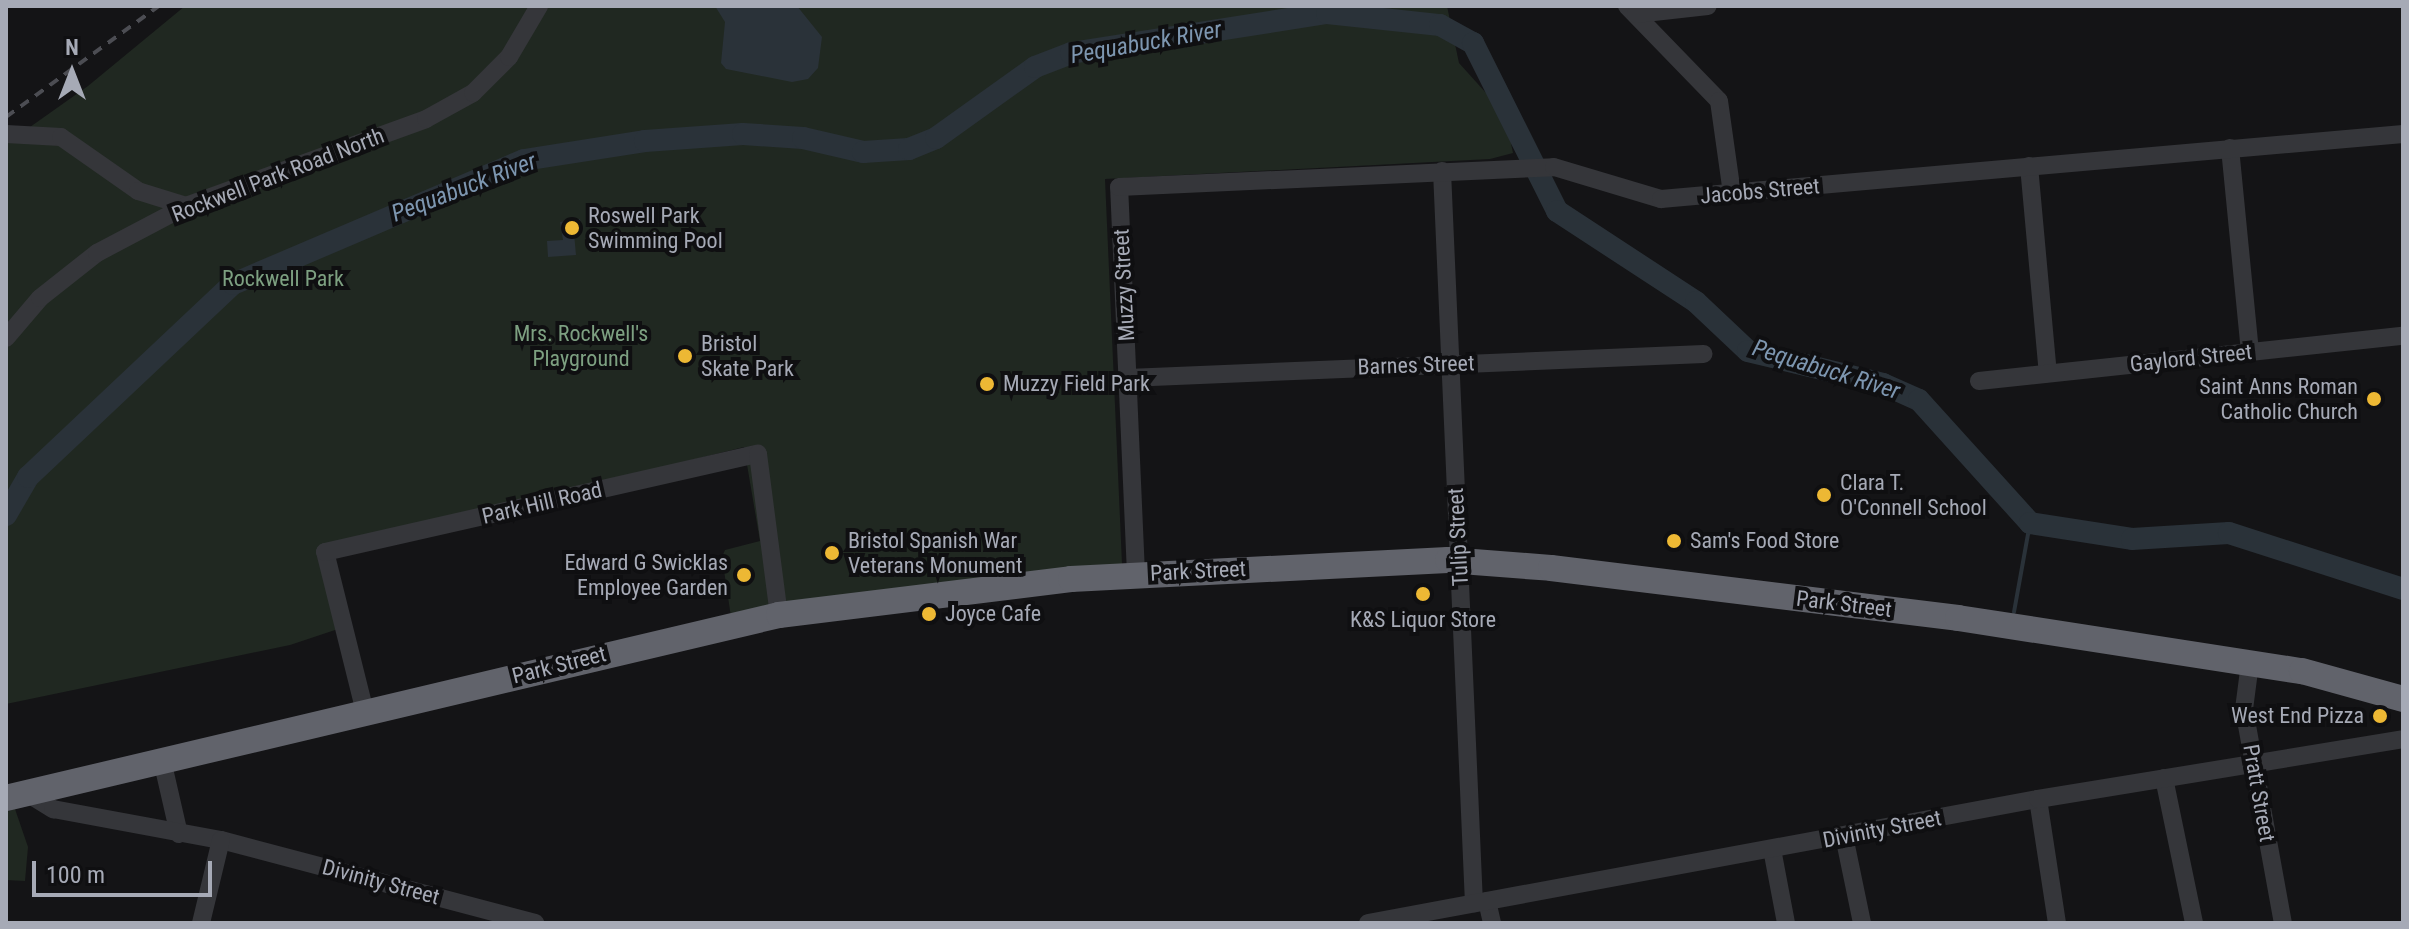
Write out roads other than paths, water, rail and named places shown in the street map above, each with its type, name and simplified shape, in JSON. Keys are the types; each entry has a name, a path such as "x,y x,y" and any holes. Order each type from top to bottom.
{"highway":[{"name":"Park Street","path":"16,796 779,615 1136,574 1459,560 1958,618 2329,677 2403,699"}],"street":[{"name":"Rockwell Park Road North","path":"6,338 40,298 97,253 186,206 426,119 462,100 509,57 539,6"},
{"path":"1631,10 1708,6"},
{"path":"1631,10 1719,101 1732,194"},
{"path":"6,134 61,137 138,191 186,206"},
{"name":"Jacobs Street","path":"1119,187 1554,167 1661,199 2403,134"},
{"path":"2230,148 2250,351"},
{"path":"2029,166 2048,373"},
{"name":"Tulip Street","path":"1442,171 1459,560 1481,902 1492,923"},
{"name":"Muzzy Street","path":"1119,187 1136,574"},
{"name":"Gaylord Street","path":"1979,381 2403,336"},
{"name":"Barnes Street","path":"1128,378 1704,354"},
{"name":"Park Hill Road","path":"365,712 325,552 758,454 779,615"},
{"name":"Pratt Street","path":"2250,663 2244,696 2253,763 2283,923"},
{"name":"Divinity Street","path":"1368,923 2038,799 2400,739"},
{"path":"162,760 179,834"},
{"path":"2164,778 2194,923"},
{"name":"Divinity Street","path":"16,796 53,809 221,840 535,923"},
{"path":"2038,799 2057,923"},
{"path":"1844,836 1862,923"},
{"path":"201,923 221,840"},
{"path":"1772,849 1786,923"}],"waterway":[{"name":"Pequabuck River","path":"6,515 28,477 233,284 524,160 645,141 743,134 803,138 863,152 909,149 936,138 1035,67 1071,53 1327,13 1440,25 1473,43 1557,211 1696,302 1748,351 1883,384 1919,400 2030,523 2132,539 2229,533 2403,589"},
{"path":"2014,612 2030,523"}],"railway":[{"path":"6,117 159,6"}],"place":[{"name":"Roswell Park Swimming Pool","path":"572,228"},
{"name":"Bristol Skate Park","path":"685,356"},
{"name":"Muzzy Field Park","path":"987,384"},
{"name":"Saint Anns Roman Catholic Church","path":"2374,399"},
{"name":"Clara T. O'Connell School","path":"1824,495"},
{"name":"Sam's Food Store","path":"1674,541"},
{"name":"Bristol Spanish War Veterans Monument","path":"832,553"},
{"name":"Edward G Swicklas Employee Garden","path":"744,575"},
{"name":"K&S Liquor Store","path":"1423,594"},
{"name":"Joyce Cafe","path":"929,614"},
{"name":"West End Pizza","path":"2380,716"}],"park label":[{"name":"Rockwell Park","path":"283,279"},
{"name":"Mrs. Rockwell's Playground","path":"581,346"}]}
